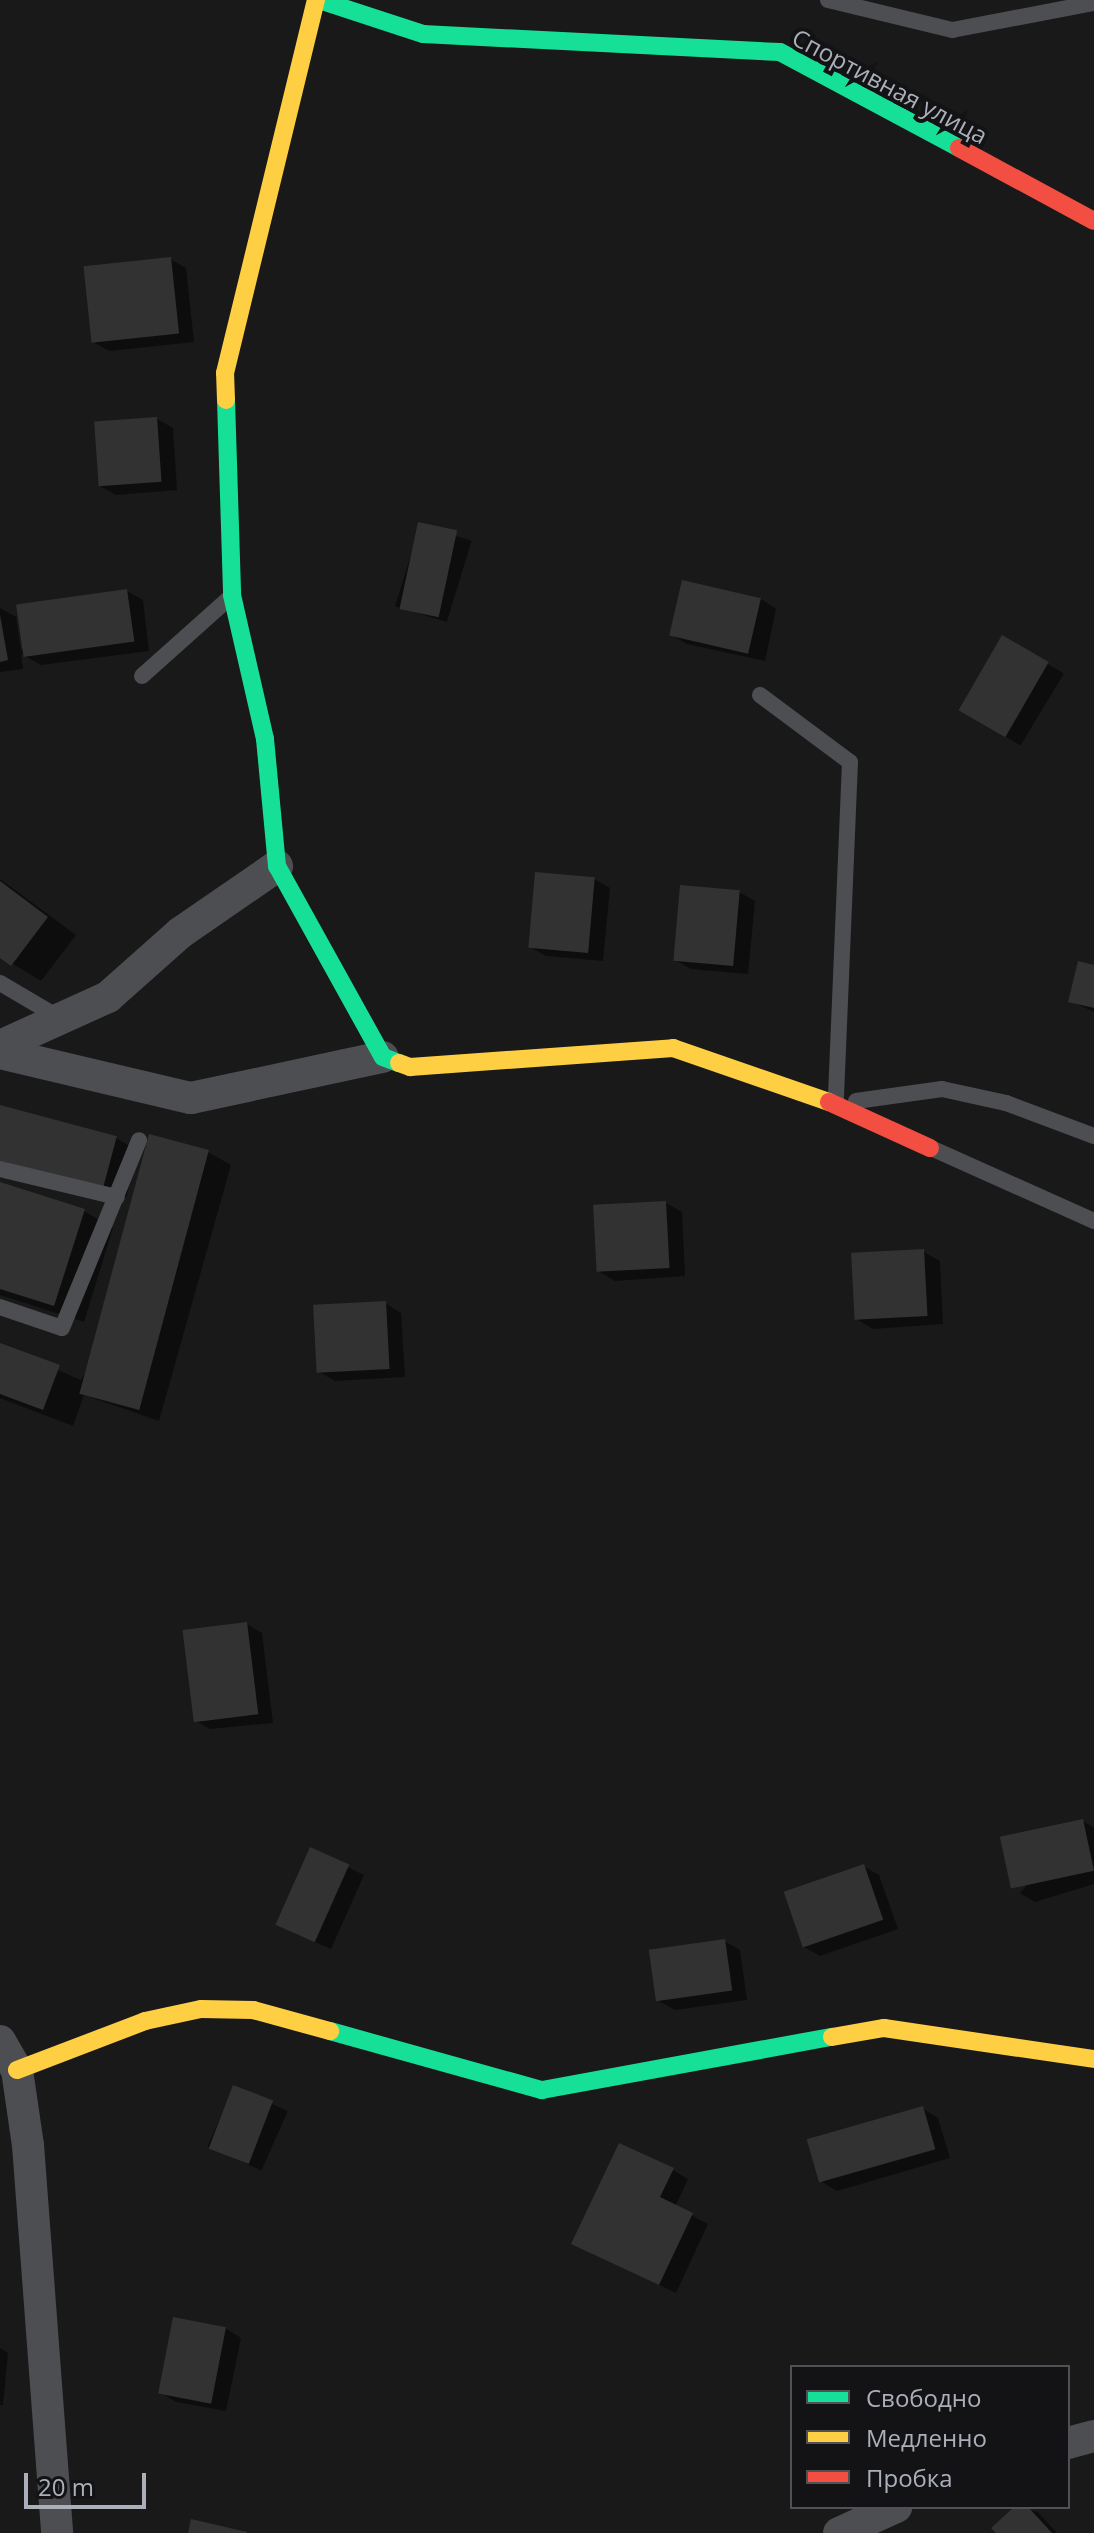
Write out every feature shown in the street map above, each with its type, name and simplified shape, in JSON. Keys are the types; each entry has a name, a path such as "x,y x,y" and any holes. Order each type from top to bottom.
{"street":[{"name":"Спортивная улица","path":"318,0 423,34 780,52 1094,221"},
{"path":"318,0 225,373 232,595 265,739 277,866 383,1057"},
{"path":"0,1046 58,1017 108,997 180,933 277,866"},
{"path":"0,1053 191,1098 383,1057 410,1067 673,1048 836,1104 930,1148"},
{"path":"17,2070 145,2021 201,2009 253,2010 542,2090 884,2028 1094,2059"},
{"path":"0,2041 17,2070 28,2145 57,2533"},
{"path":"1070,2442 1094,2436"},
{"path":"839,2533 892,2509"}],"lane":[{"path":"828,0 952,30 1094,3"},
{"path":"142,676 232,595"},
{"path":"760,695 850,762 836,1104 942,1089 1006,1103 1094,1136"},
{"path":"0,983 58,1017"},
{"path":"0,1307 62,1328 139,1140"},
{"path":"930,1148 1094,1221"},
{"path":"0,1169 117,1197"}],"building":[{"path":"171,257 179,334 92,343 83,266"},
{"path":"157,417 162,482 99,486 94,421"},
{"path":"418,522 457,530 439,617 399,609"},
{"path":"682,580 761,598 748,654 669,636"},
{"path":"127,589 134,641 23,657 16,605"},
{"path":"0,615 8,660 0,662"},
{"path":"1002,635 1049,662 1005,737 958,710"},
{"path":"535,872 595,877 588,953 528,948"},
{"path":"0,881 48,917 11,966 0,958"},
{"path":"680,885 740,890 733,966 673,961"},
{"path":"1078,961 1094,965 1094,1008 1068,1002"},
{"path":"0,1105 117,1136 103,1188 0,1161"},
{"path":"149,1134 209,1150 139,1410 79,1394"},
{"path":"0,1182 85,1209 54,1306 0,1289"},
{"path":"666,1201 670,1268 597,1272 593,1205"},
{"path":"924,1249 928,1316 855,1320 851,1253"},
{"path":"386,1301 390,1369 317,1373 313,1305"},
{"path":"0,1343 60,1365 43,1410 0,1394"},
{"path":"247,1622 258,1714 194,1722 182,1630"},
{"path":"1083,1819 1094,1871 1011,1889 1000,1837"},
{"path":"310,1847 349,1864 315,1942 275,1925"},
{"path":"864,1864 883,1920 803,1947 784,1892"},
{"path":"725,1939 732,1990 656,2001 649,1950"},
{"path":"233,2085 273,2100 249,2164 209,2148"},
{"path":"923,2106 935,2149 819,2183 807,2139"},
{"path":"619,2143 674,2168 660,2197 693,2213 659,2285 571,2244"},
{"path":"173,2317 226,2327 211,2404 158,2394"},
{"path":"1012,2509 1030,2509 1052,2533 996,2533 991,2528"},
{"path":"191,2519 247,2532 247,2533 188,2533"}],"traffic: fast":[{"path":"319,0 423,34 780,52 959,148"},
{"path":"226,400 232,595 265,739 277,866 383,1057 399,1063"},
{"path":"330,2031 542,2090 832,2037"}],"traffic: slow":[{"path":"226,400 225,373 316,0"},
{"path":"399,1063 410,1067 673,1048 829,1102"},
{"path":"17,2070 145,2021 201,2009 253,2010 330,2031"},
{"path":"832,2037 884,2028 1094,2059"}],"traffic: jam":[{"path":"959,148 1094,221"},
{"path":"829,1102 930,1148"}]}
